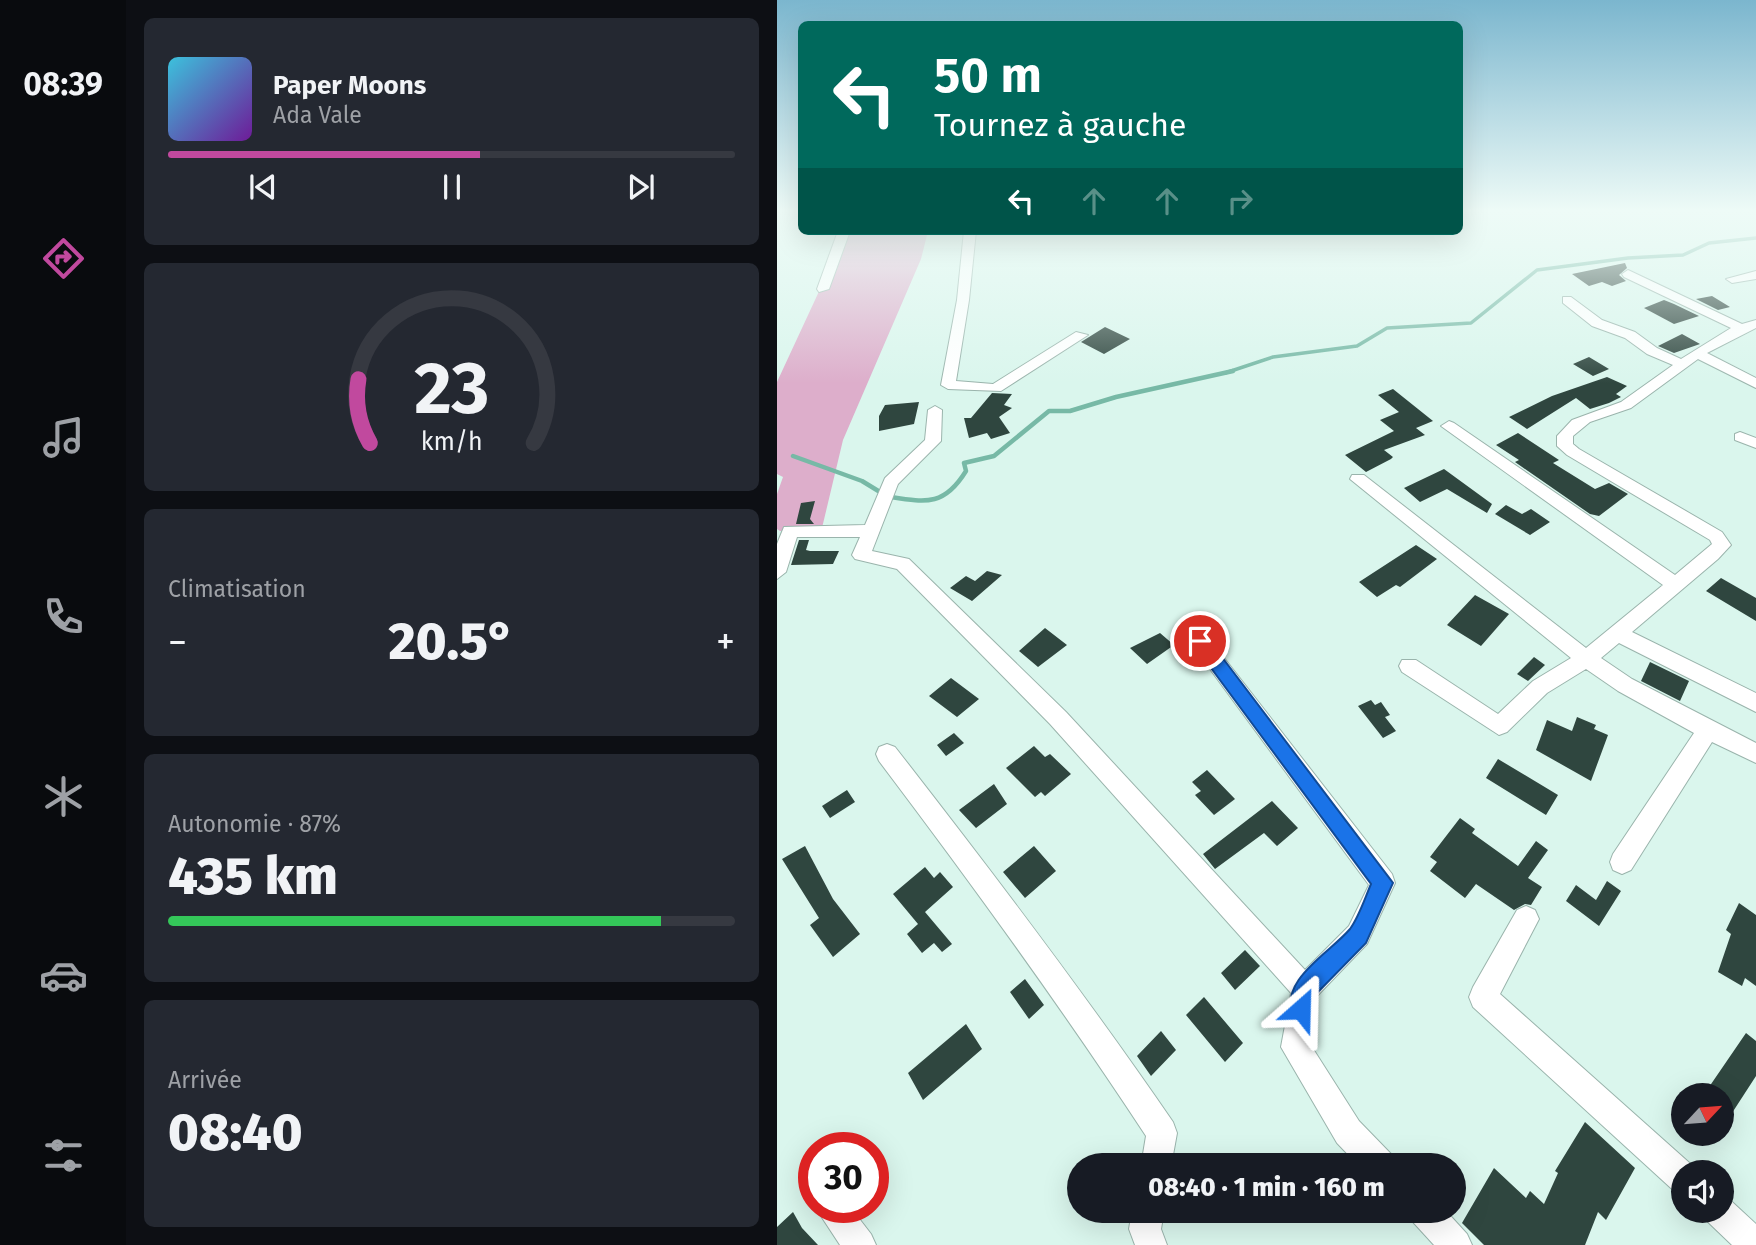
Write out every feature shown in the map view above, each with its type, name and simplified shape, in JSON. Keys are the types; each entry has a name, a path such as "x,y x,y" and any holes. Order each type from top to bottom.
{"street":[{"path":"823,289 831,267"},
{"path":"966,267 949,385 996,388 1081,335"},
{"path":"1628,274 1740,328"},
{"path":"1732,279 1756,275"},
{"path":"1567,300 1597,323 1630,335 1652,351 1689,359 1756,384"},
{"path":"1409,666 1499,726 1540,687 1586,659 1619,634 1674,584 1712,555 1722,545 1721,540 1573,452 1564,442 1570,428 1582,419 1624,406 1689,359 1740,328 1756,324"},
{"path":"935,410 933,441 891,482 861,555 902,564 1058,718 1305,989"},
{"path":"1449,426 1674,584"},
{"path":"1358,479 1586,659 1625,685 1756,753"},
{"path":"777,572 790,531 871,531"},
{"path":"1619,634 1756,703"},
{"path":"1200,641 1383,883 1358,935 1305,989 1294,1047 1348,1132 1368,1153"},
{"path":"1622,862 1708,730"},
{"path":"887,754 993,892 1095,1033 1119,1074 1161,1133 1158,1153"},
{"path":"1526,919 1483,997 1671,1167"},
{"path":"843,1223 860,1245"},
{"path":"1435,1223 1456,1245"},
{"path":"1732,1223 1755,1245"}],"shaded area":[{"path":"830,267 918,267 843,440 822,528 777,529 777,494 783,477 777,474 777,382"}],"building":[{"path":"1605,267 1627,268 1619,275 1626,281 1612,286 1602,282 1589,286 1572,274"},
{"path":"1712,296 1730,307 1718,310 1696,299"},
{"path":"1664,300 1699,316 1674,324 1644,308"},
{"path":"1105,327 1130,339 1104,354 1081,342"},
{"path":"1682,334 1700,344 1674,353 1658,346"},
{"path":"1589,357 1609,369 1593,376 1573,364"},
{"path":"1607,377 1627,386 1616,394 1621,397 1609,403 1590,409 1576,398 1527,429 1509,417 1552,396"},
{"path":"1393,389 1433,421 1416,428 1425,435 1384,450 1393,457 1366,472 1345,455 1394,431 1380,420 1399,412 1378,395"},
{"path":"992,393 1012,394 1004,405 1012,408 999,417 1010,433 991,439 987,433 969,438 964,418 971,418"},
{"path":"919,402 914,424 879,431 879,416 885,405"},
{"path":"1518,433 1559,460 1553,463 1595,489 1609,483 1628,494 1599,516 1590,514 1515,462 1519,460 1496,445"},
{"path":"1444,469 1492,504 1487,513 1447,489 1420,502 1404,488"},
{"path":"815,501 810,519 814,524 796,524 801,503"},
{"path":"1506,505 1522,514 1531,509 1550,522 1530,535 1495,514"},
{"path":"799,540 809,540 806,550 839,551 833,564 791,565"},
{"path":"1416,545 1437,559 1400,587 1396,585 1377,597 1359,582"},
{"path":"987,571 1002,575 972,601 950,588 966,576 975,581"},
{"path":"1721,578 1756,598 1756,621 1706,591"},
{"path":"1475,595 1509,614 1481,646 1447,625"},
{"path":"1045,628 1067,645 1038,667 1019,651"},
{"path":"1160,633 1174,645 1147,664 1130,648"},
{"path":"1534,657 1545,665 1528,681 1517,674"},
{"path":"1650,662 1689,681 1680,701 1641,681"},
{"path":"951,678 979,699 957,717 929,696"},
{"path":"1371,700 1375,705 1381,702 1390,715 1385,717 1396,731 1383,738 1358,706"},
{"path":"1577,717 1596,725 1594,729 1608,735 1591,781 1536,750 1547,720 1572,731"},
{"path":"954,733 964,743 946,756 937,745"},
{"path":"1034,746 1045,757 1050,754 1071,774 1045,796 1041,792 1035,797 1006,768"},
{"path":"1498,759 1558,795 1546,815 1486,778"},
{"path":"1207,770 1235,799 1214,815 1195,795 1201,791 1192,782"},
{"path":"994,784 1007,804 976,828 959,810"},
{"path":"847,790 855,802 830,818 822,806"},
{"path":"1272,801 1298,828 1277,846 1264,833 1215,869 1203,854"},
{"path":"1460,818 1475,829 1472,833 1518,866 1536,841 1548,850 1528,878 1542,887 1531,905 1525,904 1514,910 1476,884 1465,898 1430,871 1437,862 1430,857"},
{"path":"805,846 833,899 860,934 833,957 810,925 819,918 782,859"},
{"path":"1034,846 1056,871 1025,898 1003,872"},
{"path":"925,867 934,878 940,872 953,887 925,912 952,944 942,952 934,943 922,953 907,934 918,924 893,894"},
{"path":"1607,881 1621,891 1599,926 1566,901 1576,885 1596,900"},
{"path":"1739,903 1756,915 1756,986 1745,978 1742,986 1718,972 1731,934 1726,930"},
{"path":"1245,950 1260,966 1235,990 1221,973"},
{"path":"1025,979 1044,1005 1029,1019 1010,992"},
{"path":"1204,997 1243,1043 1225,1062 1186,1015"},
{"path":"966,1024 982,1049 923,1100 908,1073"},
{"path":"1161,1031 1176,1050 1151,1076 1137,1056"},
{"path":"1746,1033 1756,1041 1756,1076 1734,1110 1734,1083 1712,1083"},
{"path":"1585,1122 1635,1168 1606,1220 1598,1212 1585,1245 1484,1245 1462,1223 1466,1223 1466,1216 1494,1168 1526,1198 1530,1191 1544,1204 1558,1173 1555,1171"},
{"path":"793,1212 798,1223 818,1245 777,1245 777,1227"}],"waterway":[{"path":"1227,372 1273,357 1357,346 1387,328 1471,323 1537,270 1559,267"},
{"path":"1227,372 1233,371"},
{"path":"891,497 925,500 943,496 966,471 964,463 994,456 1049,411 1070,411 1116,397 1227,372"},
{"path":"793,456 862,481 880,492"}],"route":[{"path":"1200,641 1383,883 1358,935 1305,989 1301,1009"}]}
